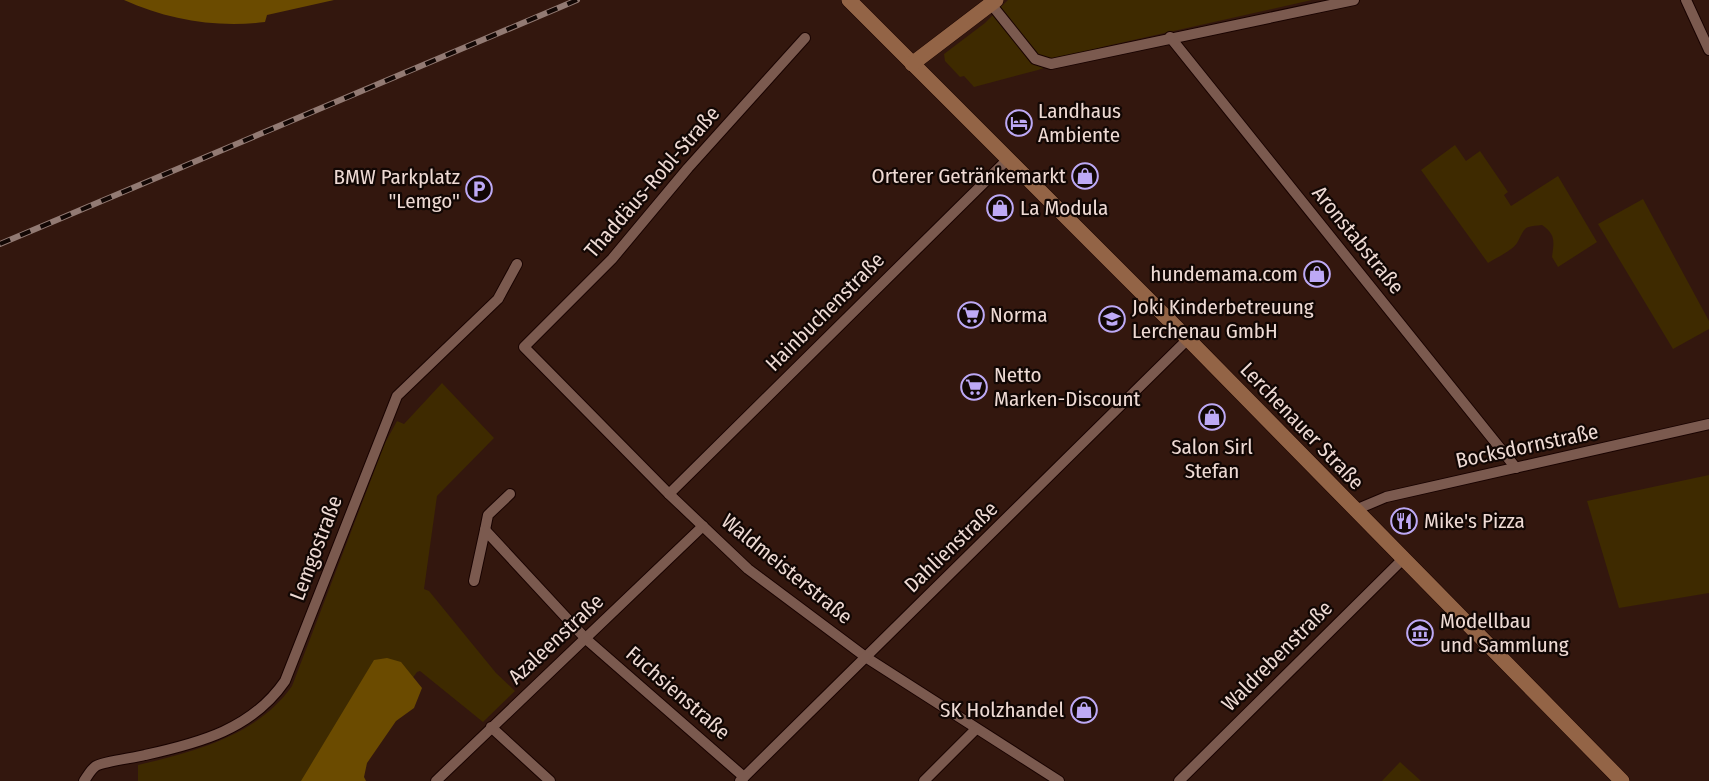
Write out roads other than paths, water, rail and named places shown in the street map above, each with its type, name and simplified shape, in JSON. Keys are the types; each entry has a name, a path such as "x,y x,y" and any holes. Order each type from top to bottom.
{"main road":[{"name":"Lerchenauer Straße","path":"849,0 1188,339 1622,781"},
{"path":"912,64 993,2"}],"street":[{"path":"993,2 1041,63 1051,64 1207,29 1252,23 1354,0"},
{"path":"1686,0 1709,50"},
{"name":"Thaddäus-Robl-Straße","path":"524,347 612,259 688,168 805,38"},
{"name":"Aronstabstraße","path":"1170,38 1516,468"},
{"name":"Hainbuchenstraße","path":"669,494 1008,159"},
{"name":"Lemgostraße","path":"84,781 96,766 180,748 222,734 253,717 272,700 288,674 397,396 498,299 517,264"},
{"name":"Dahlienstraße","path":"742,779 1188,339"},
{"name":"Waldmeisterstraße","path":"524,347 669,494 748,568 867,658 975,730 1059,781"},
{"name":"Bocksdornstraße","path":"1355,510 1386,497 1709,424"},
{"path":"474,581 488,515 510,494"},
{"name":"Azaleenstraße","path":"436,781 703,526"},
{"name":"Fuchsienstraße","path":"484,530 586,639 742,779"},
{"name":"Waldrebenstraße","path":"1179,781 1403,559"},
{"path":"491,727 550,781"},
{"path":"924,781 975,730"}],"railway":[{"path":"0,244 577,0"}],"place":[{"name":"Landhaus Ambiente","path":"1019,123"},
{"name":"Orterer Getränkemarkt","path":"1085,176"},
{"name":"BMW Parkplatz \"Lemgo\"","path":"479,189"},
{"name":"La Modula","path":"1000,208"},
{"name":"hundemama.com","path":"1317,274"},
{"name":"Norma","path":"971,315"},
{"name":"Joki Kinderbetreuung Lerchenau GmbH","path":"1112,319"},
{"name":"Netto Marken-Discount","path":"974,387"},
{"name":"Salon Sirl Stefan","path":"1212,417"},
{"name":"Mike's Pizza","path":"1404,521"},
{"name":"Modellbau und Sammlung","path":"1420,633"},
{"name":"SK Holzhandel","path":"1084,710"}]}
